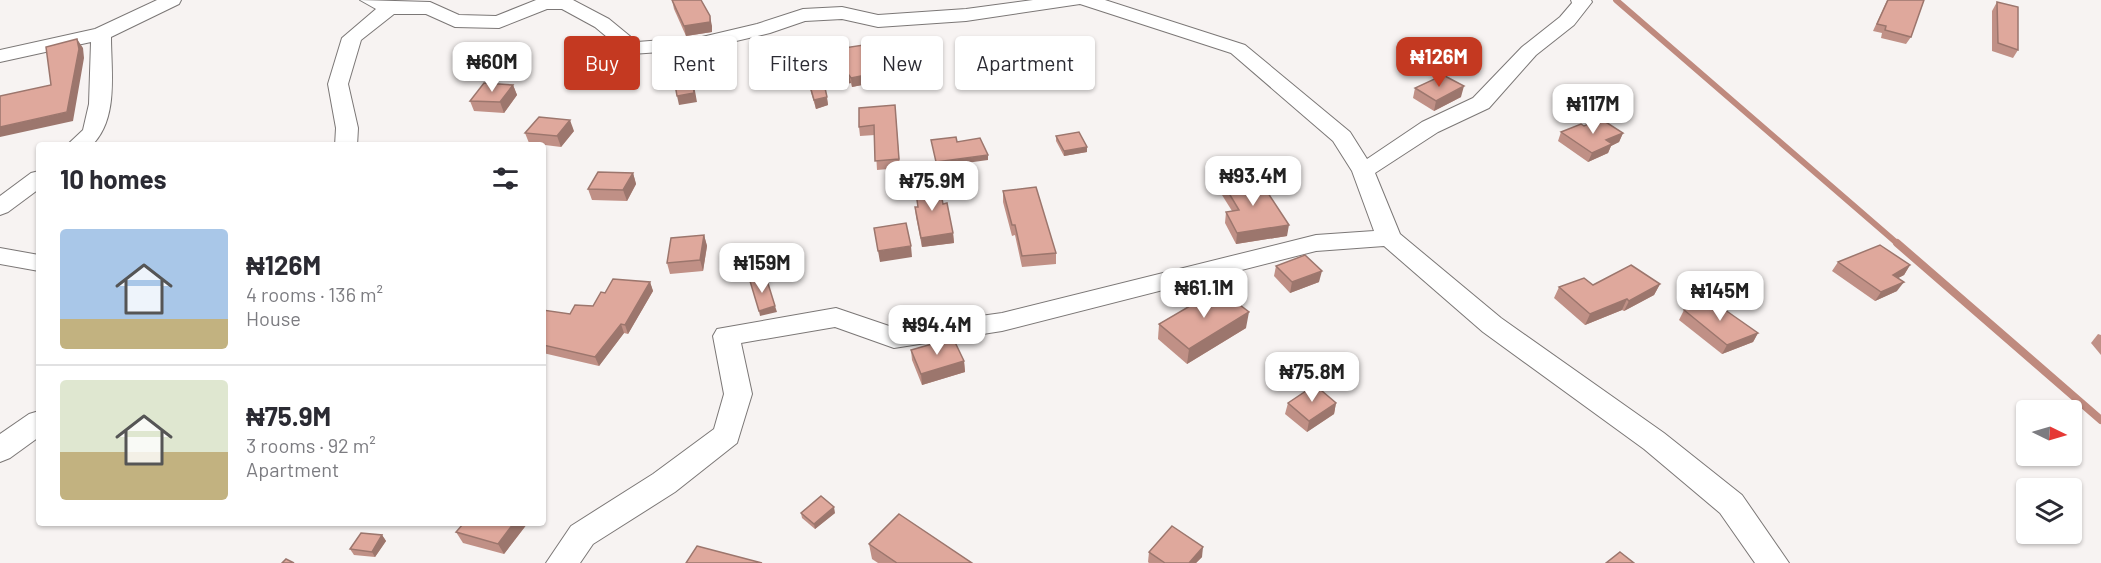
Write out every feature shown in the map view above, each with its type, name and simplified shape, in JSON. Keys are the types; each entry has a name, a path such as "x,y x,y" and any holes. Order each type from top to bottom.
{"street":[{"path":"0,56 101,34 172,0"},
{"path":"369,0 389,8 430,8 455,21 499,22 545,3 566,4 602,23 632,48 702,43 763,29 803,15 842,13 878,21 966,15 1074,0"},
{"path":"1086,0 1238,49 1342,137 1363,171 1389,238 1492,325 1654,441 1731,504 1773,563"},
{"path":"1363,171 1431,127 1481,104 1529,51 1567,21 1583,2 1580,0"},
{"path":"346,142 347,128 338,84 352,38 389,8"},
{"path":"82,142 93,132 100,104 101,34"},
{"path":"0,207 36,180"},
{"path":"562,563 582,535 664,483 727,435 738,394 726,336 836,317 894,338 1002,322 1316,243 1389,238"},
{"path":"0,256 36,262"},
{"path":"0,450 36,424"}],"building":[{"path":"672,0 701,0 710,16 710,22 684,26"},
{"path":"1888,0 1924,0 1911,37 1885,30 1886,26 1877,24"},
{"path":"1997,2 2018,7 2018,50 1998,43"},
{"path":"77,39 79,49 67,112 0,127 0,96 51,85 46,47"},
{"path":"861,45 861,76 851,78 849,75 849,47"},
{"path":"1443,75 1464,86 1436,101 1415,88"},
{"path":"484,83 513,85 500,102 470,101"},
{"path":"676,90 694,90 694,93 677,96"},
{"path":"811,90 825,90 827,97 814,100"},
{"path":"895,105 899,159 875,161 874,125 859,127 859,108"},
{"path":"539,117 570,120 557,136 525,133"},
{"path":"1601,119 1623,133 1606,140 1612,144 1592,153 1561,132 1581,124 1584,126"},
{"path":"1079,132 1087,147 1064,151 1056,136"},
{"path":"956,137 957,142 980,138 988,155 936,162 931,140"},
{"path":"598,172 633,173 623,190 588,189"},
{"path":"1258,178 1289,225 1237,233 1226,212 1239,210 1224,185"},
{"path":"939,183 943,204 947,203 953,233 921,238 915,207 918,207 915,186"},
{"path":"1036,187 1056,253 1022,256 1015,225 1012,225 1003,191"},
{"path":"906,223 911,246 878,251 874,228"},
{"path":"704,235 700,260 667,263 671,238"},
{"path":"1880,245 1910,265 1893,275 1904,282 1881,292 1838,262"},
{"path":"1305,255 1322,271 1292,282 1276,266"},
{"path":"1631,265 1660,284 1629,301 1627,299 1590,314 1559,287 1584,278 1593,285"},
{"path":"766,277 775,306 759,311 750,281"},
{"path":"613,279 650,282 625,325 621,324 595,357 546,346 546,310 570,314 575,305 593,306 601,292 605,293"},
{"path":"1219,289 1249,312 1189,349 1159,324"},
{"path":"1708,298 1758,333 1727,345 1684,310"},
{"path":"953,338 964,361 921,374 911,350"},
{"path":"1315,385 1336,403 1309,421 1288,403"},
{"path":"821,496 834,507 814,524 801,513"},
{"path":"899,514 972,563 897,563 869,544"},
{"path":"461,526 512,526 498,544 456,532"},
{"path":"1172,526 1203,547 1189,563 1165,563 1149,552"},
{"path":"361,533 382,535 372,552 350,549"},
{"path":"697,546 762,563 686,563"},
{"path":"1620,552 1634,563 1606,563"},
{"path":"286,559 294,563 282,563"}],"waterway":[{"path":"1616,0 1898,244"},
{"path":"1897,243 2101,420"}]}
